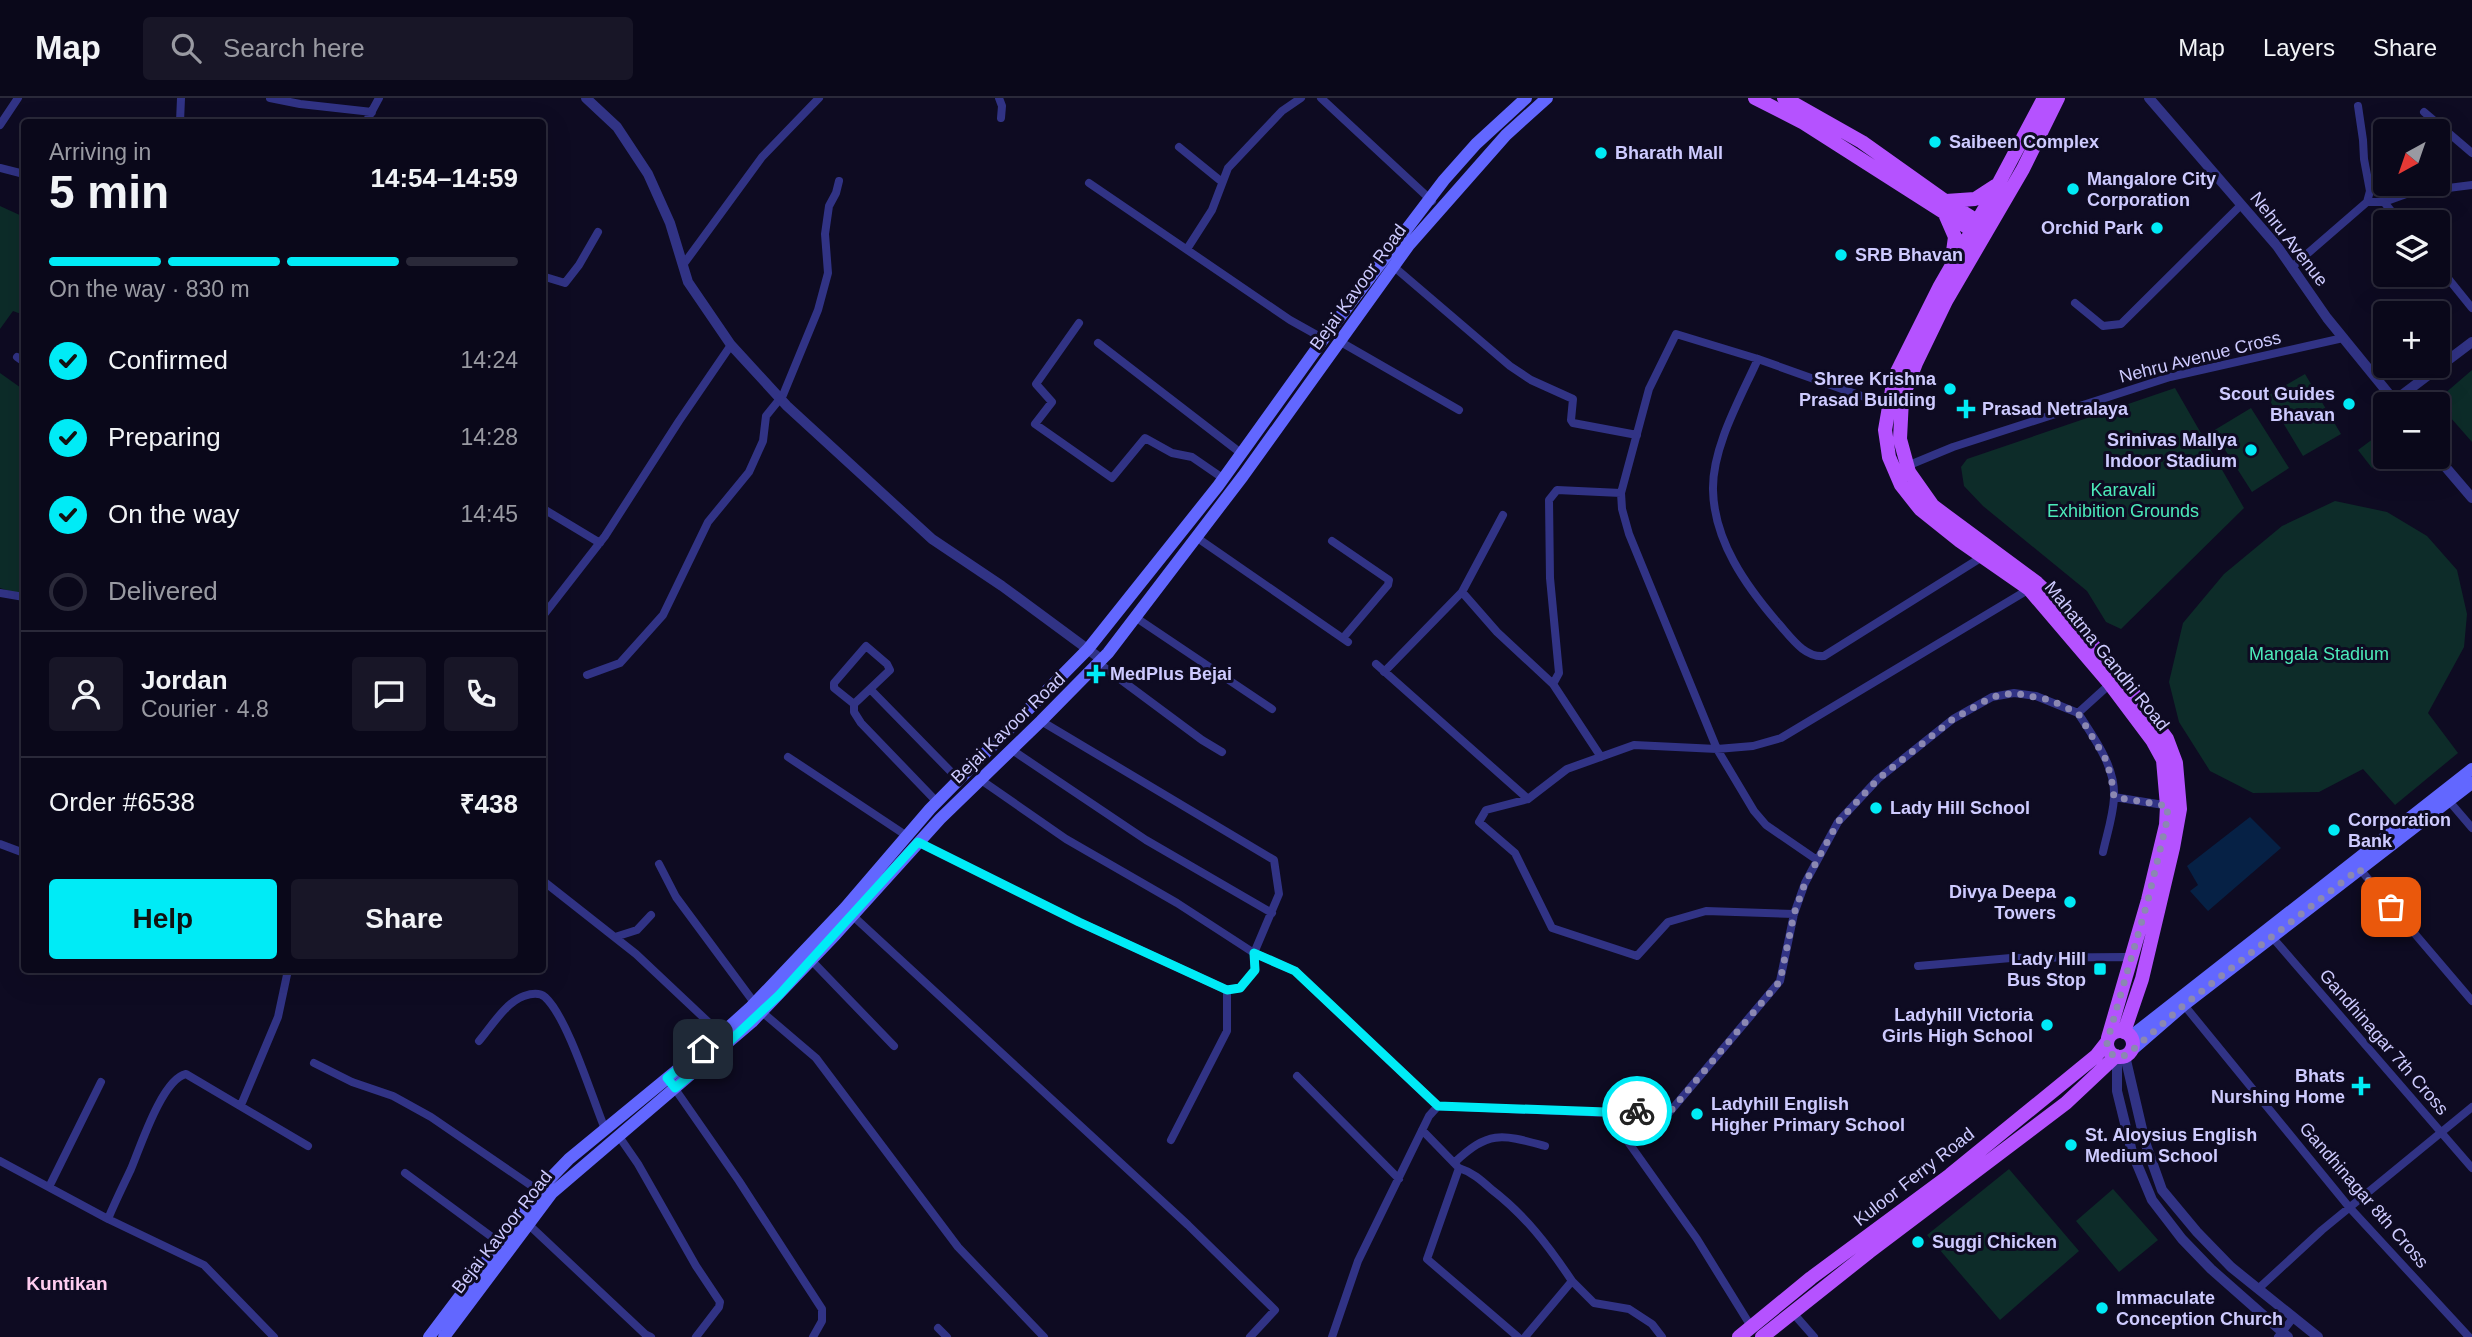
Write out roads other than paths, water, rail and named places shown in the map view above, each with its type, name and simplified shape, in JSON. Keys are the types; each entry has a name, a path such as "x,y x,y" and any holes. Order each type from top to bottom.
{"main road":[{"name":"Bejai Kavoor Road","path":"444,1337 552,1193 618,1135 721,1034 757,1009 811,960 853,916 937,802 1088,649 1224,479 1430,199 1476,145 1526,98"},
{"name":"Bejai Kavoor Road","path":"429,1337 539,1191 569,1159 605,1129 717,1053 909,837 981,780 1099,661 1285,419 1393,267 1440,208 1506,135 1547,98"},
{"path":"1755,98 1804,123 1981,230"},
{"path":"1784,98 1862,142 1945,208 1955,237 1950,268"},
{"name":"Mahatma Gandhi Road","path":"2044,98 1998,184 1981,230 1902,399 1900,439 1907,466 1933,506 2033,586 2152,740 2163,760 2174,806 2166,825 2107,1040"},
{"name":"Mahatma Gandhi Road","path":"2058,98 2022,169 1981,230 1950,268 1894,377 1887,405 1885,430 1889,457 1900,485 1920,509 1982,557 2052,597 2134,694 2167,739 2176,763 2173,848 2124,1048"},
{"path":"1945,208 1975,199 1998,184"},
{"path":"2124,1048 2113,1032 2107,1040 2108,1050 2124,1048 2184,1005 2272,937 2472,769"},
{"path":"2124,1048 2356,865 2472,783"},
{"name":"Kuloor Ferry Road","path":"1757,1332 1811,1278 1950,1175 2096,1056 2107,1040"},
{"name":"Kuloor Ferry Road","path":"1739,1337 1757,1332 1793,1313 2066,1103 2124,1048"}],"street":[{"path":"0,125 19,98"},
{"path":"180,119 181,98"},
{"path":"270,98 372,112"},
{"path":"368,119 379,98"},
{"path":"586,98 617,127 648,174 670,223 688,282 732,345 780,398 932,539 1002,586 1088,649 1099,661 1202,740 1222,751"},
{"path":"683,265 762,157 819,98"},
{"path":"999,98 1002,106 1001,118"},
{"path":"1187,249 1212,210 1228,168 1282,111 1301,98"},
{"path":"1321,98 1440,208"},
{"name":"Nehru Avenue","path":"2149,98 2277,246 2343,338 2387,392"},
{"path":"2292,267 2367,202 2370,191 2358,106"},
{"path":"2424,113 2472,153"},
{"path":"1180,146 1222,182"},
{"path":"0,168 21,173"},
{"path":"587,676 620,663 648,635 663,615 708,522 749,472 763,442 766,416 783,394 817,310 828,273 825,234 829,206 839,181"},
{"path":"1089,183 1290,320 1324,340"},
{"path":"2367,202 2384,202 2409,193 2472,184"},
{"path":"2384,202 2390,210"},
{"path":"2075,303 2103,326 2121,324 2241,205"},
{"path":"546,277 565,283 598,232"},
{"path":"1393,267 1510,366 1545,388 1573,399 1573,423 1637,435"},
{"path":"2450,281 2472,308"},
{"path":"1079,323 1036,384 1052,402 1035,424 1112,478 1145,438 1172,453 1192,457 1224,479"},
{"path":"1816,860 1766,825 1717,749 1629,534 1621,493 1649,389 1676,334 1758,359 1887,405"},
{"name":"Nehru Avenue Cross","path":"1907,466 1953,447 2171,377 2343,338"},
{"path":"1339,341 1459,410"},
{"path":"1098,342 1242,454"},
{"path":"2408,392 2472,342"},
{"path":"546,613 600,543 732,345"},
{"path":"1758,359 1730,421 1718,460 1713,489 1716,519 1741,575 1803,650 1815,657 1824,656 1982,557"},
{"path":"2447,469 2472,498"},
{"path":"1553,684 1559,673 1550,578 1549,500 1557,490 1621,493"},
{"path":"546,510 600,543"},
{"path":"1384,672 1461,592 1503,515"},
{"path":"1196,537 1345,640 1388,585 1389,580 1332,541"},
{"path":"1794,914 1706,911 1668,922 1637,956 1552,928 1515,853 1479,822 1486,810 1528,799 1567,769 1634,745 1717,749 1753,746 1781,738 2033,586"},
{"path":"1461,592 1503,639 1553,684 1601,757"},
{"path":"0,593 21,596"},
{"path":"546,603 553,606"},
{"path":"1135,617 1272,709"},
{"path":"854,704 833,686 867,646 890,670 854,704 854,712 861,723 937,802"},
{"path":"1376,664 1528,799"},
{"path":"2078,713 2110,684"},
{"path":"870,689 959,780"},
{"path":"981,780 1066,839 1177,903 1254,953 1295,971 1438,1106 1606,1112 1652,1110 1668,1114 1780,981 1794,914 1816,860 1838,822 1878,779 1953,719 2002,694 2014,693 2050,700 2078,713 2105,758 2111,776 2114,797 2103,852"},
{"path":"788,757 909,837 1079,922 1227,990 1240,988 1255,970 1254,953 1279,894 1274,860 1041,721"},
{"path":"1012,750 1146,840 1272,913"},
{"path":"2114,797 2174,806"},
{"path":"2449,801 2472,828"},
{"path":"0,844 21,852"},
{"path":"659,864 676,897 757,1009 816,1058 958,1247 1044,1337"},
{"path":"2356,865 2472,1001"},
{"path":"546,883 636,954 721,1034"},
{"path":"615,937 637,930 651,915"},
{"path":"853,916 1188,1225 1275,1310 1250,1337"},
{"name":"Gandhinagar 7th Cross","path":"2272,937 2472,1168"},
{"path":"1918,966 2011,958 2125,957 2129,961"},
{"path":"811,960 894,1046"},
{"path":"241,1105 278,1017 287,973"},
{"path":"1171,1140 1227,1031 1227,990"},
{"path":"479,1041 512,1003 521,997 539,994 545,997 565,1028 605,1129"},
{"name":"Gandhinagar 8th Cross","path":"2184,1005 2349,1207 2469,1337"},
{"path":"2124,1048 2136,1107 2151,1163 2162,1190 2231,1268 2318,1337"},
{"path":"2124,1048 2117,1091 2132,1152 2152,1200 2182,1239 2211,1269 2283,1335 2294,1318"},
{"path":"314,1063 352,1082 393,1096 422,1112 539,1191"},
{"path":"108,1219 151,1118 179,1075 186,1073 309,1146"},
{"path":"1297,1076 1399,1179"},
{"path":"49,1187 102,1082"},
{"path":"671,1083 822,1309 822,1321 813,1337"},
{"path":"1332,1337 1358,1261 1429,1116 1438,1106"},
{"path":"2258,1289 2349,1207 2472,1107"},
{"path":"1422,1130 1456,1165 1470,1172 1515,1207 1544,1240 1572,1281 1594,1303 1629,1309 1652,1324 1662,1337"},
{"path":"618,1135 720,1302 696,1337"},
{"path":"1518,1337 1427,1259 1456,1165 1468,1149 1485,1139 1508,1136 1545,1146"},
{"path":"1626,1139 1697,1239 1757,1332"},
{"path":"0,1161 108,1219 204,1265 274,1337"},
{"path":"405,1173 500,1243"},
{"path":"528,1224 651,1337"},
{"path":"2182,1239 2194,1229"},
{"path":"1525,1337 1572,1281"},
{"path":"1793,1313 1814,1337"},
{"path":"938,1328 947,1337"}],"water":[{"path":"2250,817 2281,848 2208,911 2190,891 2198,885 2187,866"}],"place":[{"name":"Saibeen Complex","path":"1935,142"},
{"name":"Bharath Mall","path":"1601,153"},
{"name":"Mangalore City Corporation","path":"2073,189"},
{"name":"Orchid Park","path":"2157,228"},
{"name":"SRB Bhavan","path":"1841,255"},
{"name":"Shree Krishna Prasad Building","path":"1950,389"},
{"name":"Scout Guides Bhavan","path":"2349,404"},
{"name":"Prasad Netralaya","path":"1966,409"},
{"name":"Srinivas Mallya Indoor Stadium","path":"2251,450"},
{"name":"MedPlus Bejai","path":"1096,674"},
{"name":"Lady Hill School","path":"1876,808"},
{"name":"Corporation Bank","path":"2334,830"},
{"name":"Divya Deepa Towers","path":"2070,902"},
{"name":"Lady Hill Bus Stop","path":"2100,969"},
{"name":"Ladyhill Victoria Girls High School","path":"2047,1025"},
{"name":"Bhats Nurshing Home","path":"2361,1086"},
{"name":"Ladyhill English Higher Primary School","path":"1697,1114"},
{"name":"St. Aloysius English Medium School","path":"2071,1145"},
{"name":"Suggi Chicken","path":"1918,1242"},
{"name":"Immaculate Conception Church","path":"2102,1308"}],"district":[{"name":"Kuntikan","path":"67,1283"}],"park label":[{"name":"Karavali Exhibition Grounds","path":"2123,500"},
{"name":"Mangala Stadium","path":"2319,654"}]}
